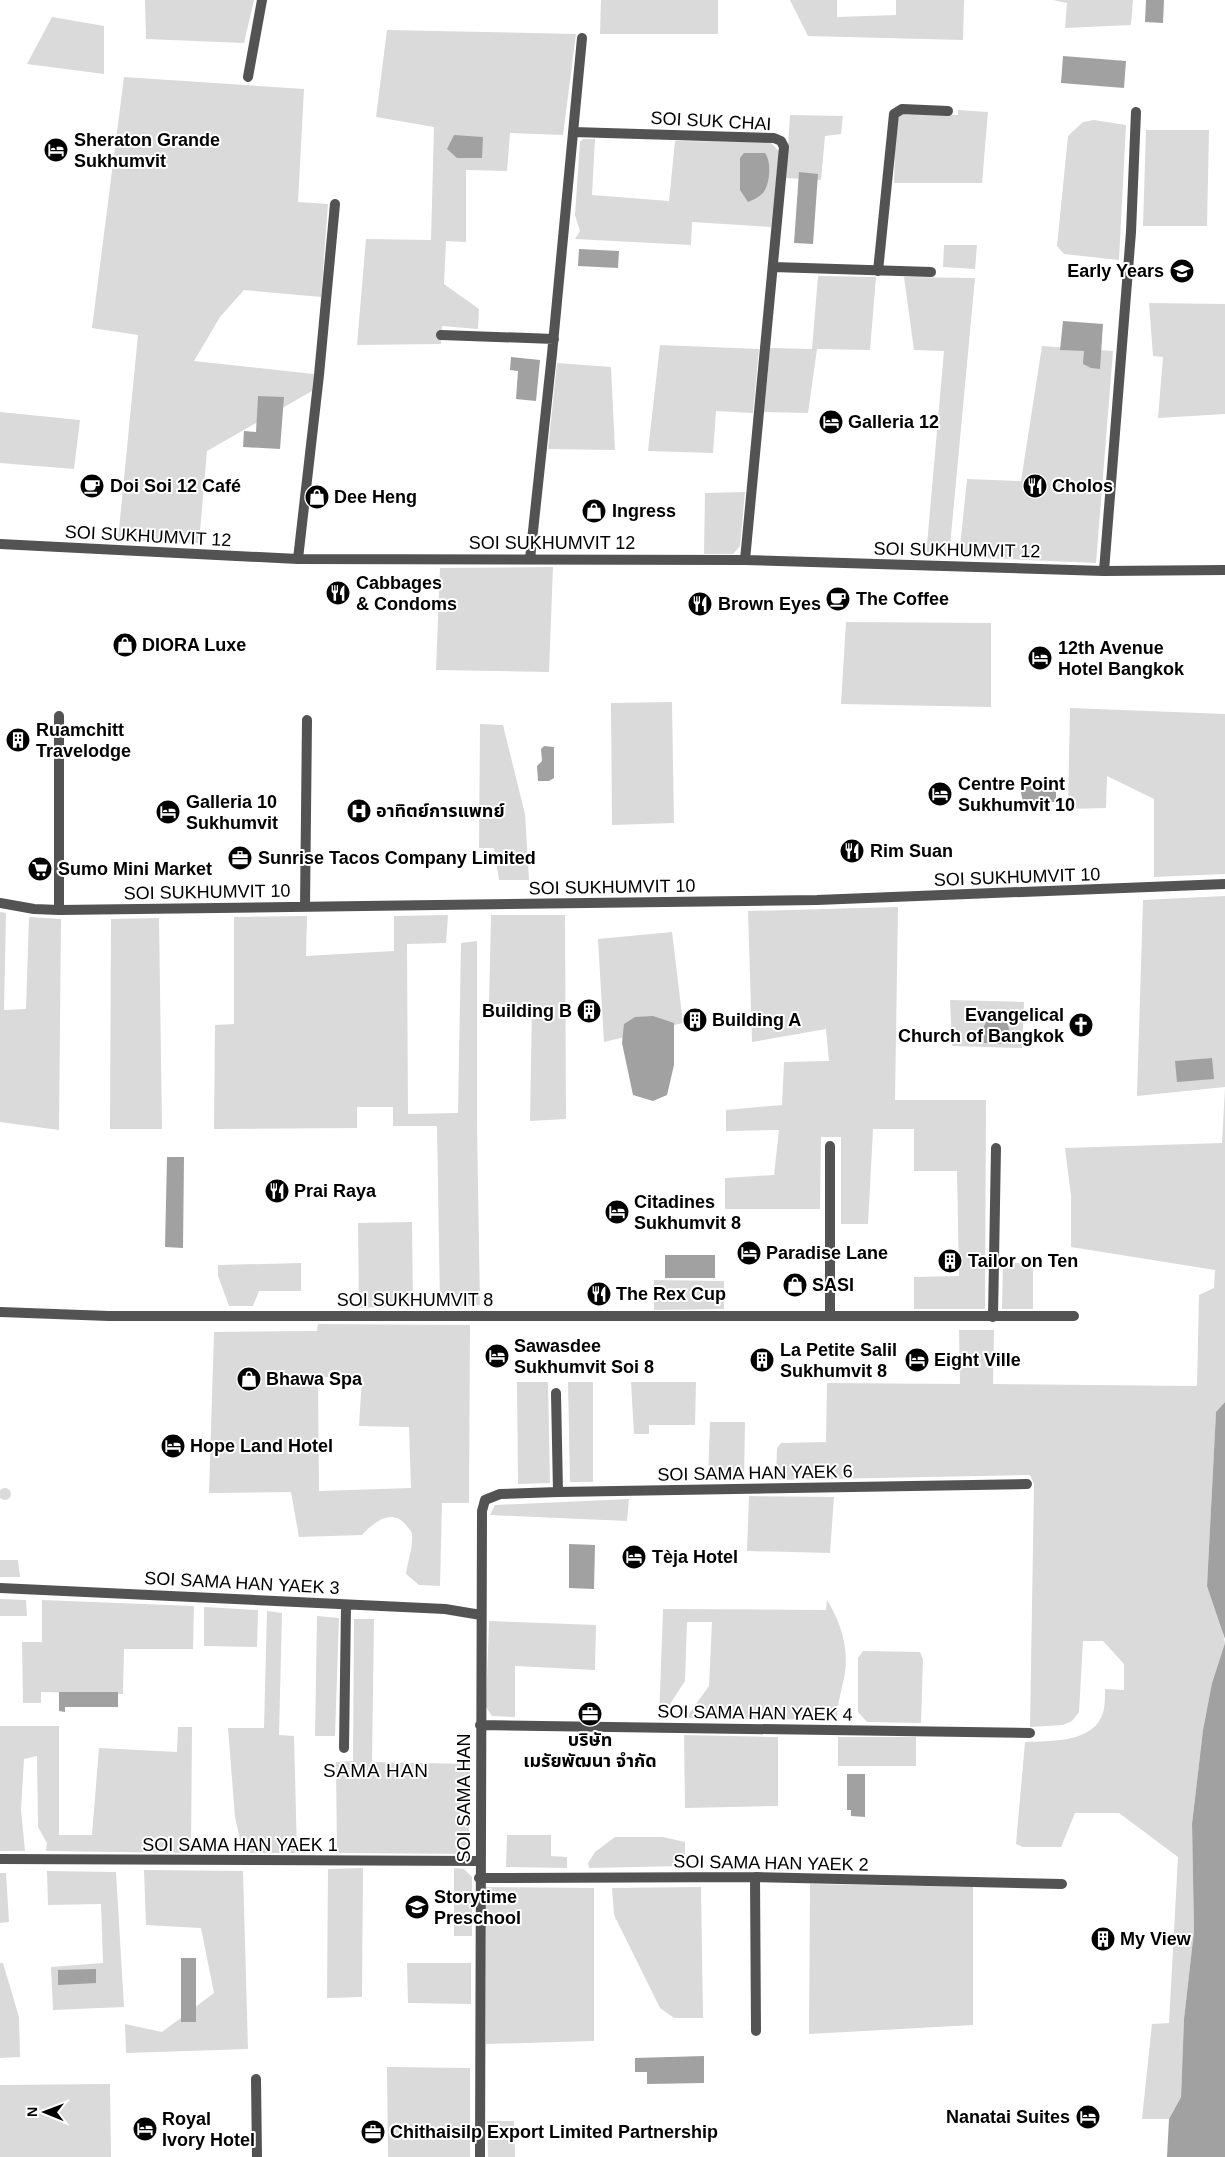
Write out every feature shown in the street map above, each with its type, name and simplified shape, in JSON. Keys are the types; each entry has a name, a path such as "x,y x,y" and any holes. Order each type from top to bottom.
{"street":[{"path":"248,77 262,0"},
{"path":"530,560 554,339 582,38"},
{"path":"878,271 894,114 902,109 948,111"},
{"path":"1104,571 1132,232 1136,112"},
{"name":"SOI SUK CHAI","path":"573,132 774,138 781,141 784,157 745,560"},
{"path":"298,559 319,376 335,204"},
{"path":"773,267 931,272"},
{"path":"442,335 554,339"},
{"name":"SOI SUKHUMVIT 12","path":"0,544 298,559 745,560 1104,571 1225,570"},
{"path":"59,716 59,910"},
{"path":"306,907 307,720"},
{"name":"SOI SUKHUMVIT 10","path":"0,903 34,909 59,910 817,900 1225,884"},
{"path":"830,1146 830,1316"},
{"path":"993,1317 996,1148"},
{"name":"SOI SUKHUMVIT 8","path":"0,1312 109,1316 1074,1316"},
{"path":"556,1392 558,1492"},
{"name":"SOI SAMA HAN YAEK 6","path":"486,1500 500,1494 558,1492 1027,1484"},
{"name":"SOI SAMA HAN","path":"480,2157 479,1861 481,1615 482,1511 486,1500"},
{"name":"SOI SAMA HAN YAEK 3","path":"0,1588 445,1609 481,1615"},
{"path":"344,1748 346,1605"},
{"name":"SOI SAMA HAN YAEK 4","path":"480,1725 1030,1733"},
{"name":"SOI SAMA HAN YAEK 1","path":"0,1860 479,1861"},
{"path":"755,1877 756,2031"},
{"name":"SOI SAMA HAN YAEK 2","path":"479,1878 755,1877 1062,1884"},
{"path":"256,2079 257,2157"}],"shaded area":[{"path":"145,0 254,0 244,43 146,39"},
{"path":"601,0 718,0 718,34 600,34"},
{"path":"790,0 837,0 837,17 896,15 896,0 964,0 963,40 808,36"},
{"path":"1053,0 1133,0 1131,25 1065,28 1067,3"},
{"path":"1146,0 1164,0 1163,23 1145,22"},
{"path":"52,17 104,26 104,74 27,64"},
{"path":"387,30 576,34 563,135 510,133 507,171 466,170 466,242 446,241 444,284 479,309 478,329 442,326 441,344 357,345 366,239 431,240 434,127 376,117"},
{"path":"1063,56 1126,61 1124,88 1061,83"},
{"path":"124,77 304,89 298,202 328,204 321,297 244,290 220,317 194,361 314,374 312,391 207,451 199,543 118,540 138,335 92,328"},
{"path":"958,110 988,112 982,183 894,183 896,123 900,115 905,113 958,115"},
{"path":"790,115 843,116 841,134 825,136 821,180 786,178"},
{"path":"1094,120 1126,125 1119,260 1064,254 1057,246 1068,136 1083,122"},
{"path":"1146,130 1209,130 1207,226 1143,226"},
{"path":"454,135 483,137 482,158 457,158 447,149"},
{"path":"583,139 595,139 592,195 669,201 675,141 770,142 779,151 771,227 692,222 691,245 575,239 580,231 575,215 580,142"},
{"path":"744,153 765,153 769,162 768,180 765,190 762,194 748,202 740,190 740,158"},
{"path":"799,172 818,174 813,244 794,243"},
{"path":"944,245 977,245 975,269 943,267"},
{"path":"579,249 619,251 618,268 578,266"},
{"path":"818,276 876,277 870,350 817,349 808,413 764,412 770,348 812,349"},
{"path":"904,277 975,278 949,557 926,556 944,351 914,350"},
{"path":"1149,303 1225,304 1225,414 1158,418 1163,357 1153,356"},
{"path":"1063,321 1103,324 1100,369 1091,368 1083,364 1084,351 1060,350"},
{"path":"660,345 759,349 753,413 716,411 713,453 648,451"},
{"path":"1042,346 1113,351 1096,563 959,557 967,479 1021,481"},
{"path":"511,357 540,360 536,401 516,399 518,371 510,370"},
{"path":"557,363 611,367 615,450 548,449"},
{"path":"258,396 284,397 280,449 243,447 244,431 256,432"},
{"path":"0,412 80,420 74,469 0,463"},
{"path":"745,492 740,546 733,554 704,554 705,493"},
{"path":"553,567 549,672 436,670 440,568"},
{"path":"846,622 991,623 991,707 841,704"},
{"path":"672,702 674,823 612,825 611,703"},
{"path":"1070,708 1225,714 1225,874 1154,877 1154,799 1107,776 1106,808 1068,809"},
{"path":"480,724 503,725 525,814 529,880 499,880 494,848 479,848"},
{"path":"544,746 554,747 554,778 549,781 538,781 537,766 542,761 541,749"},
{"path":"1023,785 1056,786 1056,802 1023,802 1021,793"},
{"path":"1225,896 1225,1087 1137,1096 1143,900"},
{"path":"898,907 895,1100 986,1100 985,1309 914,1309 914,1277 959,1276 957,1171 914,1171 914,1129 873,1129 868,1224 841,1224 841,1137 821,1137 820,1209 725,1209 725,1178 774,1175 779,1130 726,1131 726,1110 782,1105 784,1062 829,1061 826,1029 752,1042 748,911"},
{"path":"0,912 6,913 4,1010 26,1009 29,917 61,919 59,1130 0,1122"},
{"path":"448,915 446,943 407,944 408,1114 458,1113 461,943 477,941 477,1124 480,1305 440,1306 437,1126 393,1126 393,1107 357,1107 357,1128 214,1129 215,1025 234,1024 234,917 307,916 306,956 394,951 394,916"},
{"path":"491,915 565,915 566,1119 530,1121 532,1005 489,1004"},
{"path":"159,918 162,1129 110,1129 111,919"},
{"path":"672,932 683,1023 604,1042 598,939"},
{"path":"950,1000 1024,1002 1022,1048 952,1046"},
{"path":"991,1014 1001,1015 1006,1021 1010,1032 1010,1044 984,1043 984,1026"},
{"path":"653,1016 674,1023 674,1065 667,1095 653,1101 633,1095 622,1043 624,1024 635,1017"},
{"path":"1212,1058 1214,1079 1177,1082 1175,1061"},
{"path":"1225,1088 1225,1402 1216,1412 1207,1586 1220,1619 1225,1643 1212,1683 1203,1730 1192,1824 1194,1931 1184,2019 1181,2097 1169,2119 1142,2119 1152,2024 1169,2023 1178,1857 1119,1813 1075,1813 1061,1847 1023,1847 1016,1844 1025,1742 1070,1738 1091,1730 1098,1723 1103,1713 1105,1689 1124,1690 1124,1664 1103,1641 1083,1641 1079,1712 1072,1721 1063,1725 1030,1727 1034,1484 1030,1475 776,1480 777,1448 781,1443 826,1442 827,1383 960,1384 959,1330 994,1330 993,1384 1197,1386 1199,1295 1214,1288 1215,1270 1071,1247 1071,1196 1065,1148 1222,1143"},
{"path":"167,1157 184,1157 183,1248 165,1247"},
{"path":"412,1222 413,1306 359,1308 358,1223"},
{"path":"665,1255 715,1255 715,1278 665,1278"},
{"path":"301,1263 301,1291 259,1291 253,1306 229,1306 218,1276 218,1265"},
{"path":"1003,1263 1033,1263 1033,1309 1002,1309"},
{"path":"654,1280 724,1281 724,1309 654,1310"},
{"path":"318,1324 470,1325 469,1503 442,1503 440,1586 419,1585 406,1574 412,1534 400,1519 388,1517 382,1519 362,1535 299,1537 291,1492 209,1493 214,1332 317,1331","holes":["318,1377 362,1377 359,1426 409,1427 411,1488 319,1491"]},
{"path":"517,1382 548,1382 550,1483 518,1484"},
{"path":"568,1382 593,1382 593,1482 570,1482"},
{"path":"631,1382 696,1382 695,1425 649,1425 649,1434 634,1434"},
{"path":"1225,1402 1225,1639 1207,1586 1216,1412"},
{"path":"710,1422 745,1422 744,1480 708,1480"},
{"path":"3,1488 7,1488 11,1494 7,1500 3,1500 -1,1496 -1,1492"},
{"path":"749,1496 834,1497 830,1553 747,1551"},
{"path":"629,1499 627,1521 490,1515 495,1505"},
{"path":"569,1544 595,1545 594,1589 569,1588"},
{"path":"0,1560 18,1560 20,1577 0,1577"},
{"path":"0,1599 26,1600 27,1616 0,1616"},
{"path":"42,1600 194,1606 193,1649 124,1649 123,1694 41,1692 41,1703 23,1703 22,1642 42,1642"},
{"path":"827,1600 840,1627 846,1658 837,1720 686,1718 709,1686 712,1622 687,1622 685,1681 659,1721 663,1609 826,1610"},
{"path":"204,1607 258,1610 257,1647 204,1646"},
{"path":"267,1611 282,1613 279,1735 294,1736 297,1853 243,1853 235,1817 228,1728 264,1728"},
{"path":"317,1616 339,1618 335,1736 315,1736"},
{"path":"354,1619 374,1619 372,1762 470,1764 469,1854 337,1853 336,1762 353,1761"},
{"path":"489,1621 596,1625 595,1670 515,1666 515,1717 492,1716 486,1707"},
{"path":"1225,1643 1225,2157 1167,2157 1169,2119 1181,2097 1184,2019 1194,1931 1192,1824 1203,1730 1212,1683"},
{"path":"863,1651 920,1652 923,1659 921,1723 867,1722 858,1712 858,1658"},
{"path":"59,1692 118,1692 118,1707 65,1707 65,1712 59,1711"},
{"path":"0,1726 59,1726 59,1835 92,1835 99,1748 177,1752 178,1727 192,1727 191,1853 46,1851 47,1843 38,1827 37,1756 24,1759 21,1810 25,1851 0,1851"},
{"path":"684,1735 778,1737 778,1806 685,1808"},
{"path":"838,1737 916,1737 916,1766 838,1766"},
{"path":"847,1774 865,1774 865,1817 851,1816 851,1810 847,1810"},
{"path":"507,1835 551,1835 551,1856 567,1857 567,1868 506,1867"},
{"path":"615,1837 663,1837 685,1842 685,1866 589,1868 588,1863 595,1852"},
{"path":"363,1868 362,1997 327,1998 328,1869"},
{"path":"454,1868 464,1869 472,1877 472,1936 454,1936"},
{"path":"144,1870 243,1871 248,2049 126,2053 125,2024 162,2032 214,1993 201,1928 146,1925"},
{"path":"47,1871 116,1872 124,2007 53,2010 51,1967 103,1963 101,1904 48,1905"},
{"path":"0,1873 6,1873 9,1922 0,1923"},
{"path":"810,1884 973,1887 973,2025 809,2034"},
{"path":"486,1887 594,1888 594,2041 486,2044"},
{"path":"701,1887 703,2018 674,2018 660,2008 614,1915 612,1888"},
{"path":"181,1958 196,1958 196,2022 181,2022"},
{"path":"0,1963 3,1963 19,2017 20,2057 0,2058"},
{"path":"407,1963 471,1963 471,2004 408,2003"},
{"path":"96,1969 96,1983 58,1985 58,1970"},
{"path":"704,2056 704,2083 647,2084 647,2072 635,2072 635,2058"},
{"path":"387,2067 470,2068 470,2157 388,2157"},
{"path":"110,2084 111,2157 0,2157 0,2085"},
{"path":"487,2121 514,2121 515,2157 488,2157"}],"place":[{"name":"Sheraton Grande Sukhumvit","path":"56,150"},
{"name":"Early Years","path":"1182,271"},
{"name":"Galleria 12","path":"831,422"},
{"name":"Doi Soi 12 Café","path":"92,486"},
{"name":"Cholos","path":"1035,486"},
{"name":"Dee Heng","path":"317,497"},
{"name":"Ingress","path":"594,511"},
{"name":"Cabbages & Condoms","path":"338,593"},
{"name":"The Coffee","path":"838,599"},
{"name":"Brown Eyes","path":"700,604"},
{"name":"DIORA Luxe","path":"125,645"},
{"name":"12th Avenue Hotel Bangkok","path":"1040,658"},
{"name":"Ruamchitt Travelodge","path":"18,740"},
{"name":"Centre Point Sukhumvit 10","path":"940,794"},
{"name":"อาทิตย์การแพทย์","path":"359,811"},
{"name":"Galleria 10 Sukhumvit","path":"168,812"},
{"name":"Rim Suan","path":"852,851"},
{"name":"Sunrise Tacos Company Limited","path":"240,858"},
{"name":"Sumo Mini Market","path":"40,869"},
{"name":"Building B","path":"589,1011"},
{"name":"Building A","path":"695,1020"},
{"name":"Evangelical Church of Bangkok","path":"1081,1025"},
{"name":"Prai Raya","path":"277,1191"},
{"name":"Citadines Sukhumvit 8","path":"617,1212"},
{"name":"Paradise Lane","path":"749,1253"},
{"name":"Tailor on Ten","path":"950,1261"},
{"name":"SASI","path":"795,1285"},
{"name":"The Rex Cup","path":"599,1294"},
{"name":"Sawasdee Sukhumvit Soi 8","path":"497,1356"},
{"name":"La Petite Salil Sukhumvit 8","path":"762,1360"},
{"name":"Eight Ville","path":"917,1360"},
{"name":"Bhawa Spa","path":"249,1379"},
{"name":"Hope Land Hotel","path":"173,1446"},
{"name":"Tèja Hotel","path":"634,1557"},
{"name":"บริษัท เมรัยพัฒนา จำกัด","path":"590,1714"},
{"name":"Storytime Preschool","path":"417,1907"},
{"name":"My View","path":"1103,1939"},
{"name":"Nanatai Suites","path":"1088,2117"},
{"name":"Royal Ivory Hotel","path":"145,2129"},
{"name":"Chithaisilp Export Limited Partnership","path":"373,2132"}],"district":[{"name":"SAMA HAN","path":"376,1770"}]}
